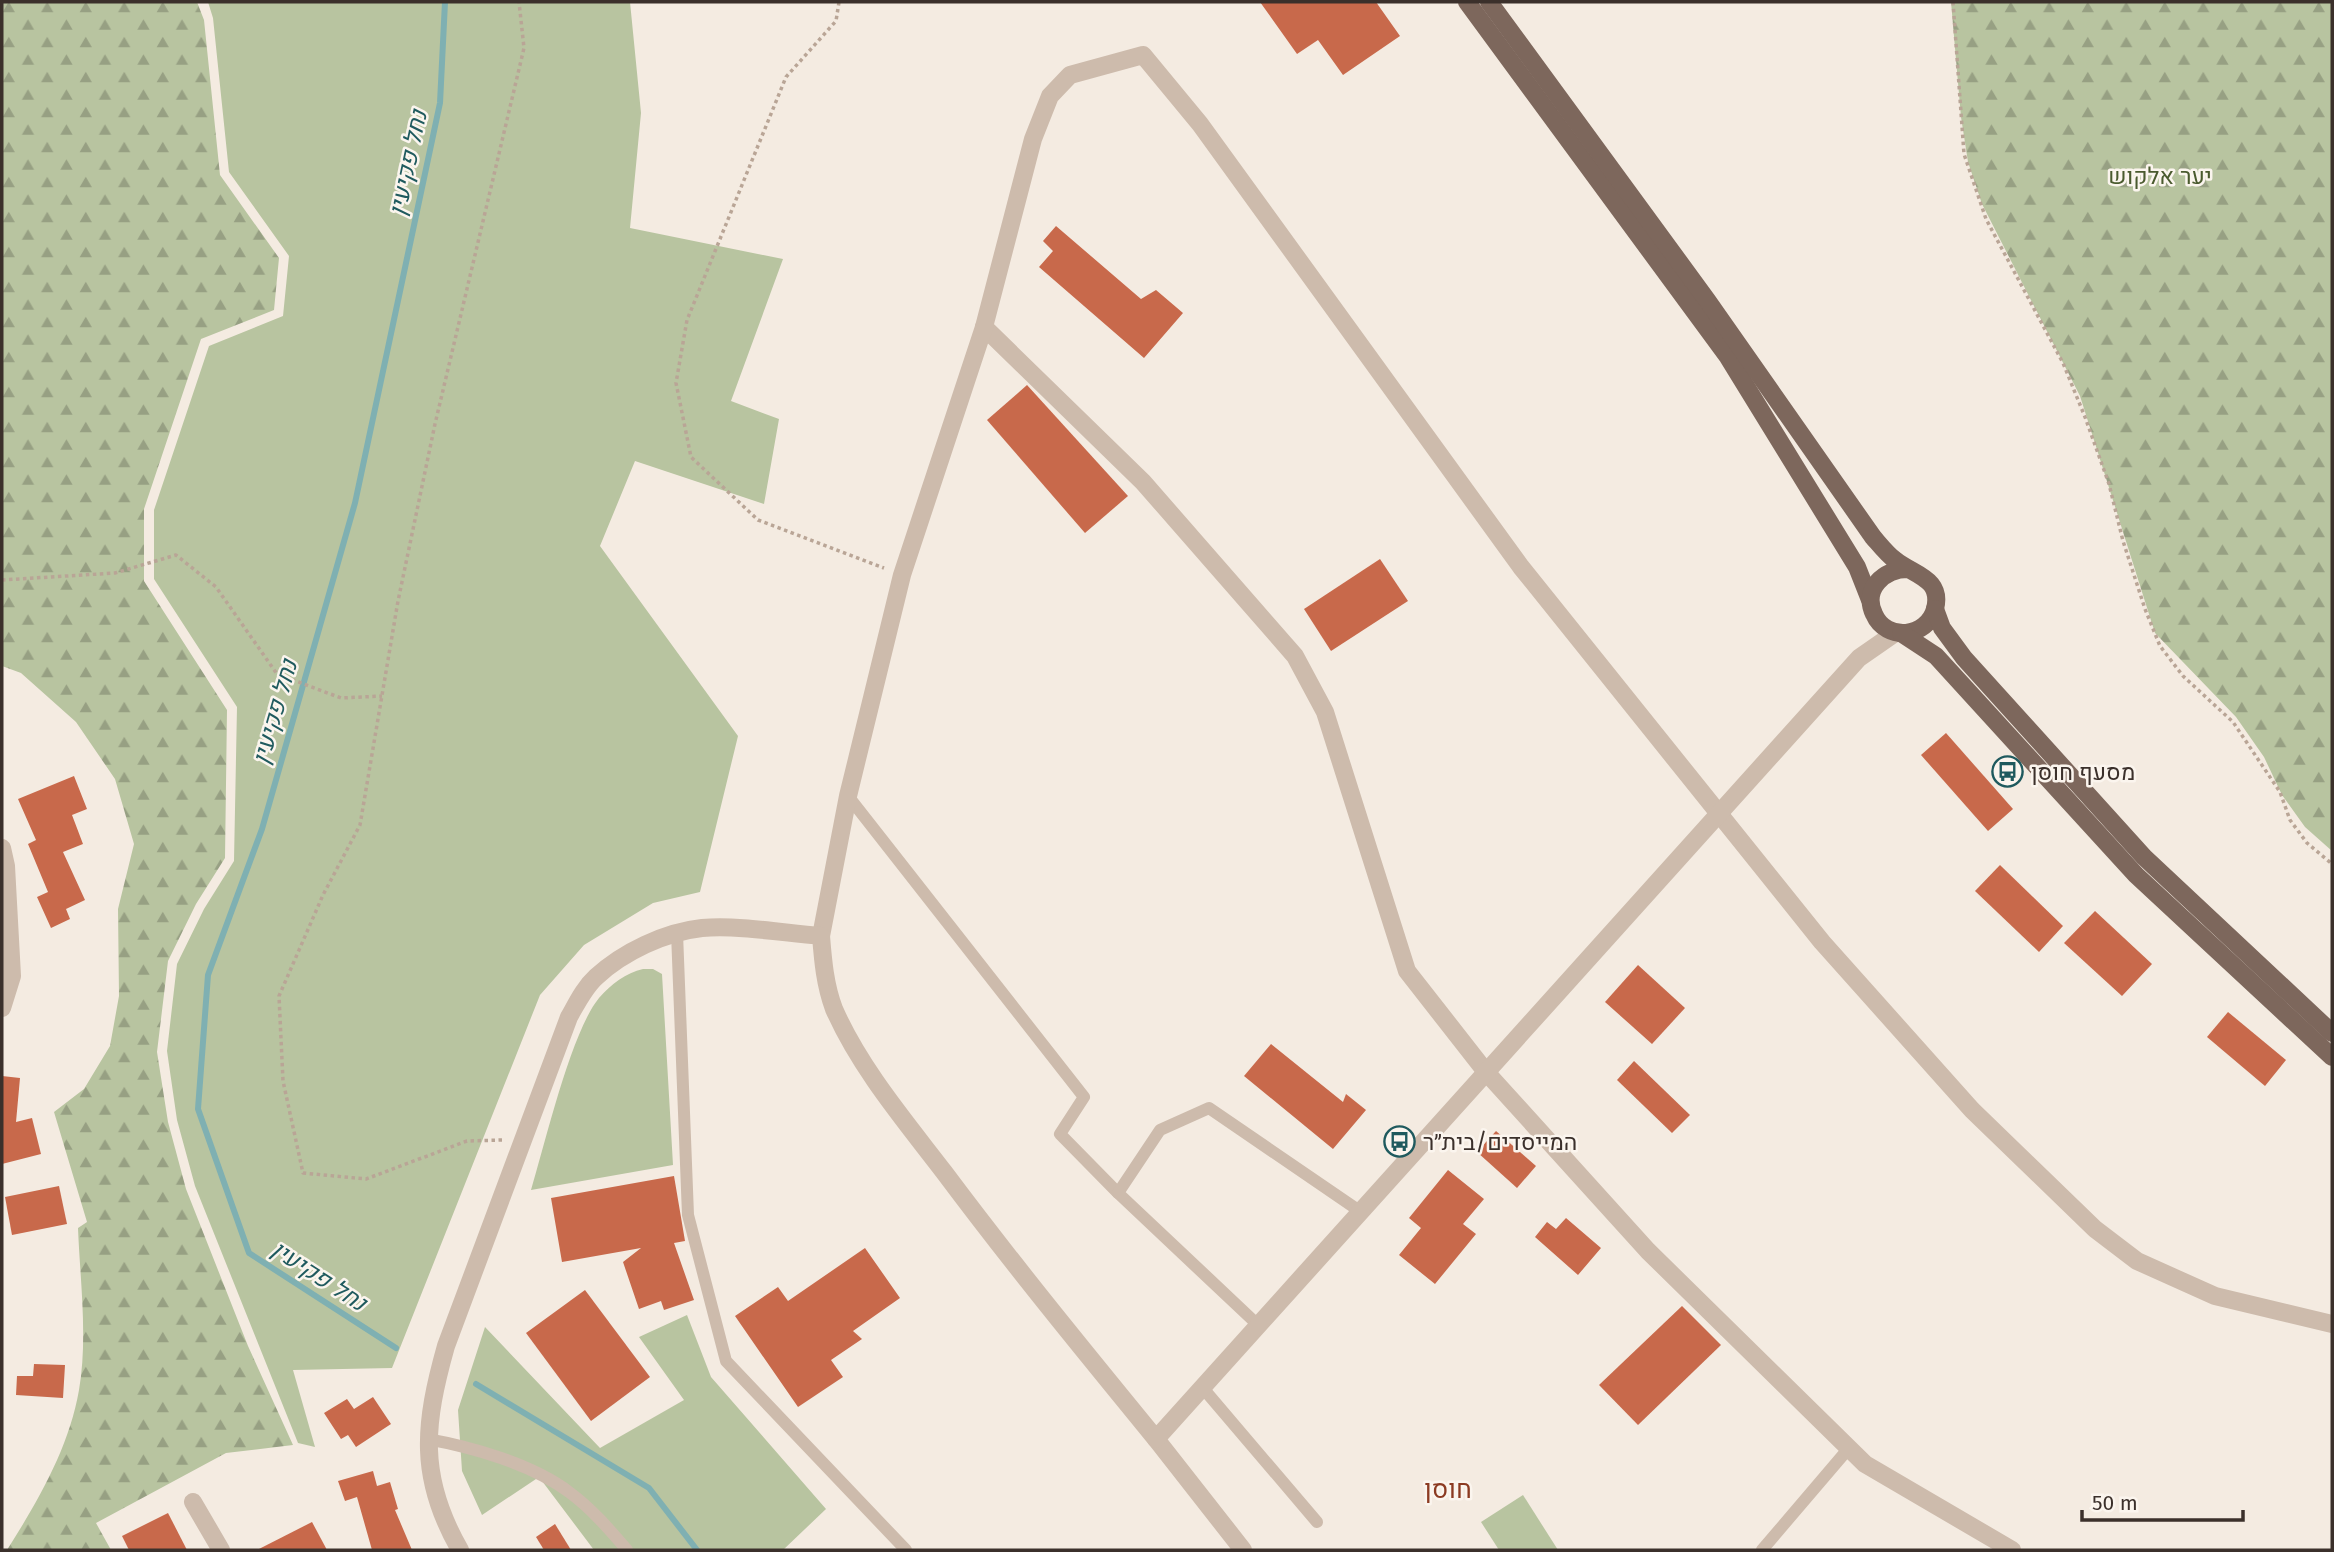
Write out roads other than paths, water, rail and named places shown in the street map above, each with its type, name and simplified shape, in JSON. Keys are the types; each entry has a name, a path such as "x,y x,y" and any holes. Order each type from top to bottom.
{"main road":[{"path":"1467,2 1728,357 1857,567 1871,605 1885,628 1936,656 2136,875 2332,1057"},
{"path":"1489,2 1707,300 1873,537 1888,554 1927,579 1933,588 1935,609 1942,628 1964,658 2113,825 2175,889 2332,1033"},
{"path":"1871,605 1878,579 1897,569 1908,569"},
{"path":"1898,633 1915,632 1924,626 1935,609"}],"street":[{"path":"1243,1550 998,1244 905,1122 859,1054 834,1009 825,981 821,936 848,796 902,575 984,327 1033,139 1050,96 1070,75 1143,55 1200,124 1521,567 1822,942 1972,1110 2095,1229 2137,1261 2215,1296 2332,1324"},
{"path":"984,327 1143,482 1295,656 1325,712 1407,971 1486,1072 1648,1251 1865,1464 2012,1550"},
{"path":"1859,658 1870,636 1871,605"},
{"path":"1156,1439 1859,658 1898,633"},
{"path":"2,848 6,866 12,976 2,1008"},
{"path":"460,1550 439,1509 430,1479 428,1417 446,1346 569,1017 582,993 596,977 624,957 677,933 704,928 821,936"},
{"path":"193,1502 221,1550"}],"lane":[{"path":"848,796 1084,1097 1060,1134 1118,1193 1258,1325"},
{"path":"677,933 688,1215 726,1361 906,1550"},
{"path":"1118,1193 1160,1130 1209,1108 1361,1212"},
{"path":"1202,1387 1317,1522"},
{"path":"427,1439 471,1447 550,1480 569,1492 627,1550"},
{"path":"1762,1550 1849,1448"}],"waterway":[{"name":"נחל פקיעין","path":"396,1348 249,1253 198,1109 208,975 262,829 355,503 440,103 445,2"},
{"name":"נחל פקיעין","path":"476,1384 649,1488 697,1550"}],"place":[{"name":"מסעף חוסן","path":"2008,772"},
{"name":"המייסדים/בית״ר","path":"1400,1142"}],"district":[{"name":"חוסן","path":"1448,1489"}],"park label":[{"name":"יער אלקוש","path":"2160,176"}]}
